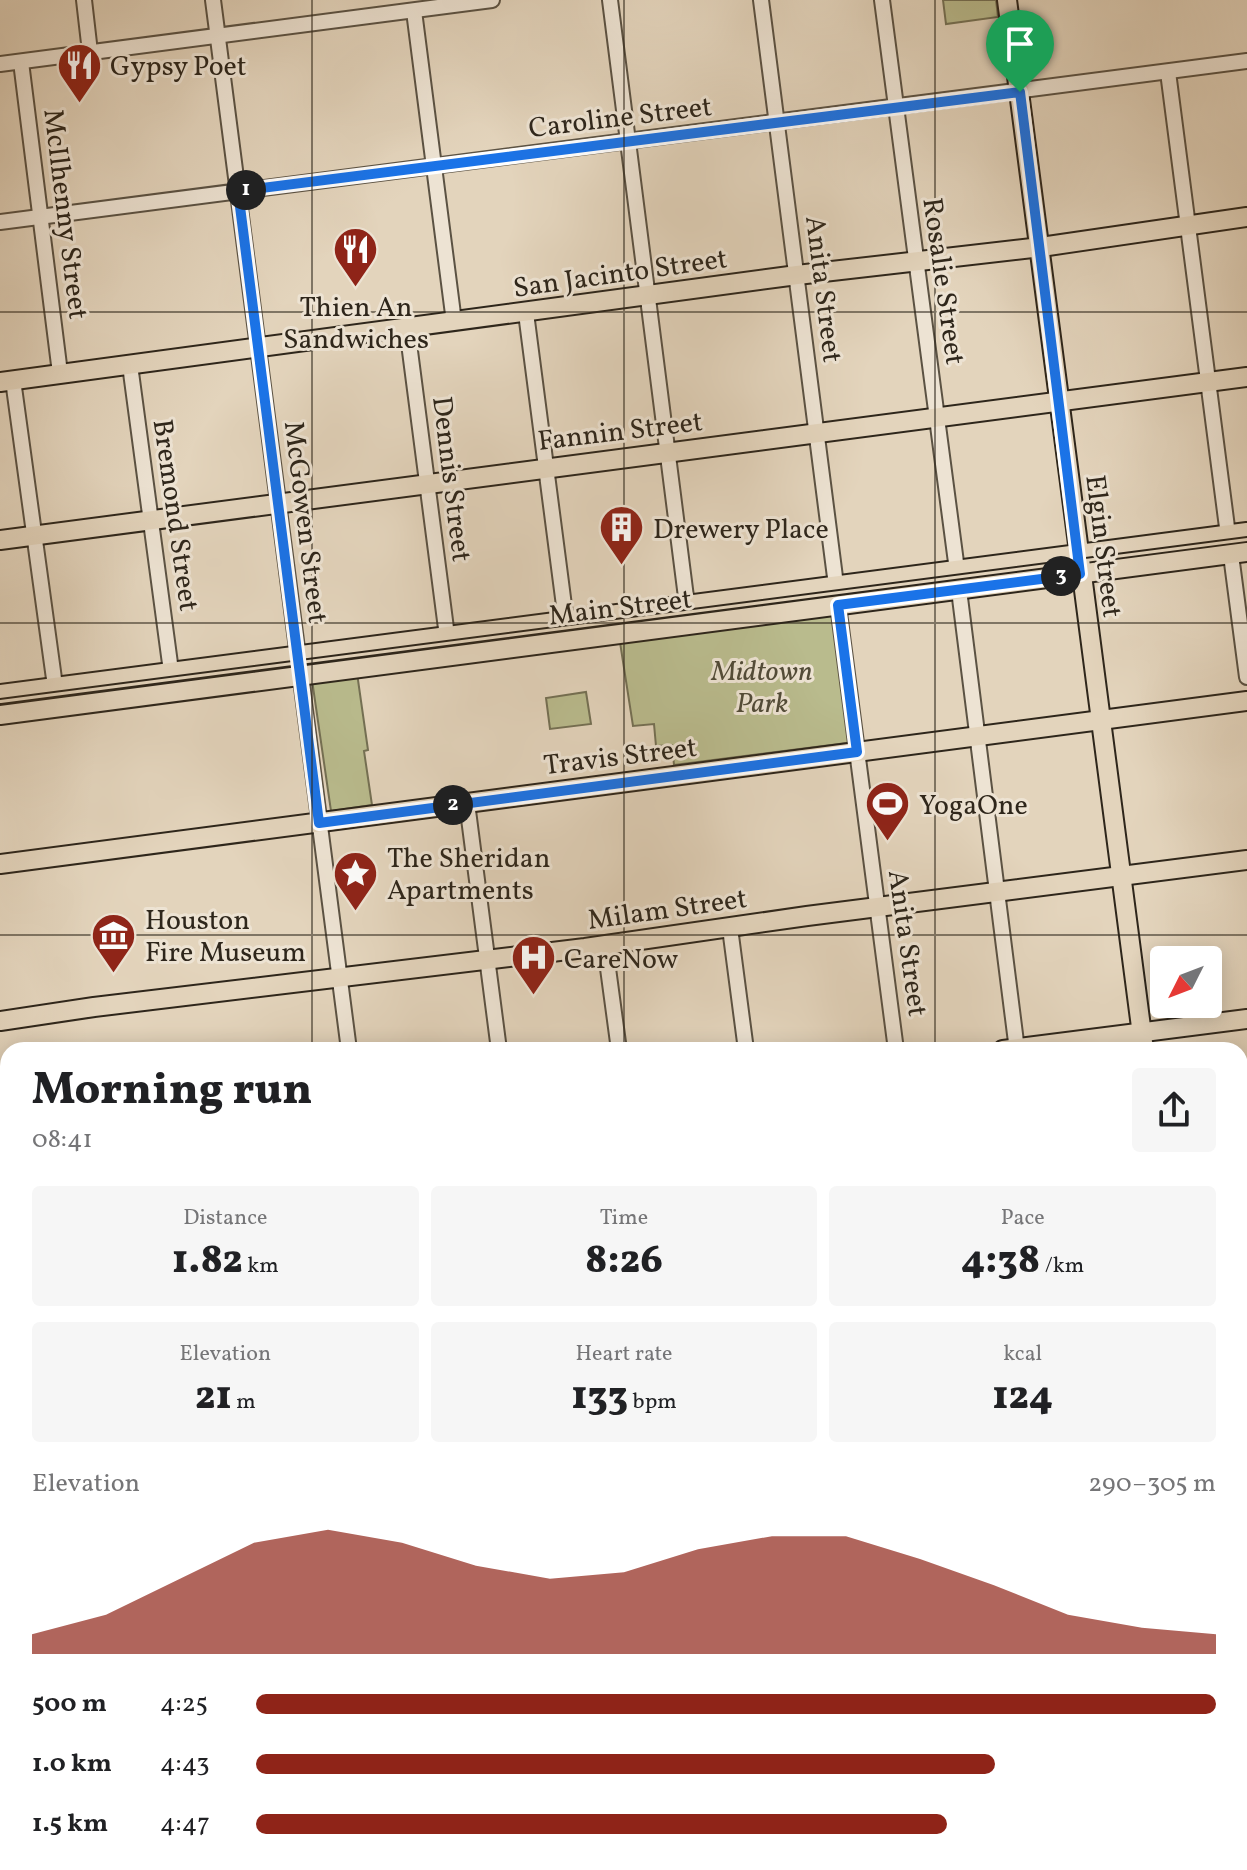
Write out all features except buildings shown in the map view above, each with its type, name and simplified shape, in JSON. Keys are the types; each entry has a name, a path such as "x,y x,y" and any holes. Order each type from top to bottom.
{"main road":[{"name":"Elgin Street","path":"1007,0 1142,1042"},
{"name":"San Jacinto Street","path":"6,381 797,275 1041,247 1247,217"},
{"name":"Fannin Street","path":"0,540 1247,377"},
{"name":"Main Street","path":"0,694 1238,533"},
{"name":"Main Street","path":"0,715 1239,554"},
{"name":"Travis Street","path":"0,864 1247,701"},
{"name":"Milam Street","path":"0,1021 605,946 1247,860"},
{"path":"1142,1042 1247,1019"}],"street":[{"path":"84,0 90,52"},
{"name":"McGowen Street","path":"213,0 348,1042"},
{"path":"365,0 367,16"},
{"path":"0,64 492,0"},
{"path":"610,0 687,605"},
{"name":"Anita Street","path":"761,0 836,585"},
{"name":"Rosalie Street","path":"882,0 957,570"},
{"path":"414,11 454,322"},
{"name":"Caroline Street","path":"0,222 1247,61"},
{"name":"McIlhenny Street","path":"21,62 60,373"},
{"path":"1168,72 1207,381 1238,533"},
{"path":"526,313 566,621"},
{"name":"Dennis Street","path":"407,328 447,636"},
{"name":"Bremond Street","path":"130,365 171,671"},
{"path":"6,381 34,536 55,686"},
{"path":"1239,554 1247,677"},
{"path":"959,590 998,892 1012,1042"},
{"name":"Anita Street","path":"838,605 895,1042"},
{"path":"467,803 498,1042"},
{"path":"730,928 745,1042"},
{"path":"605,946 618,1042"}],"green space":[{"path":"943,0 996,0 998,17 946,24"},
{"name":"Midtown Park","path":"830,612 835,619 847,743 674,765 672,745 656,746 654,724 633,726 619,636"},
{"path":"357,673 372,805 331,811 312,680"},
{"path":"586,692 591,724 550,729 546,698"}],"tram line":[{"path":"0,699 1247,537"}],"place":[{"name":"Gypsy Poet","path":"79,104"},
{"name":"Thien An Sandwiches","path":"356,288"},
{"name":"Drewery Place","path":"622,567"},
{"name":"YogaOne","path":"888,843"},
{"name":"The Sheridan Apartments","path":"356,912"},
{"name":"Houston Fire Museum","path":"114,974"},
{"name":"CareNow","path":"533,997"}],"route":[{"path":"1020,92 1080,574 838,605 857,752 319,823 238,191 1020,92"}]}
